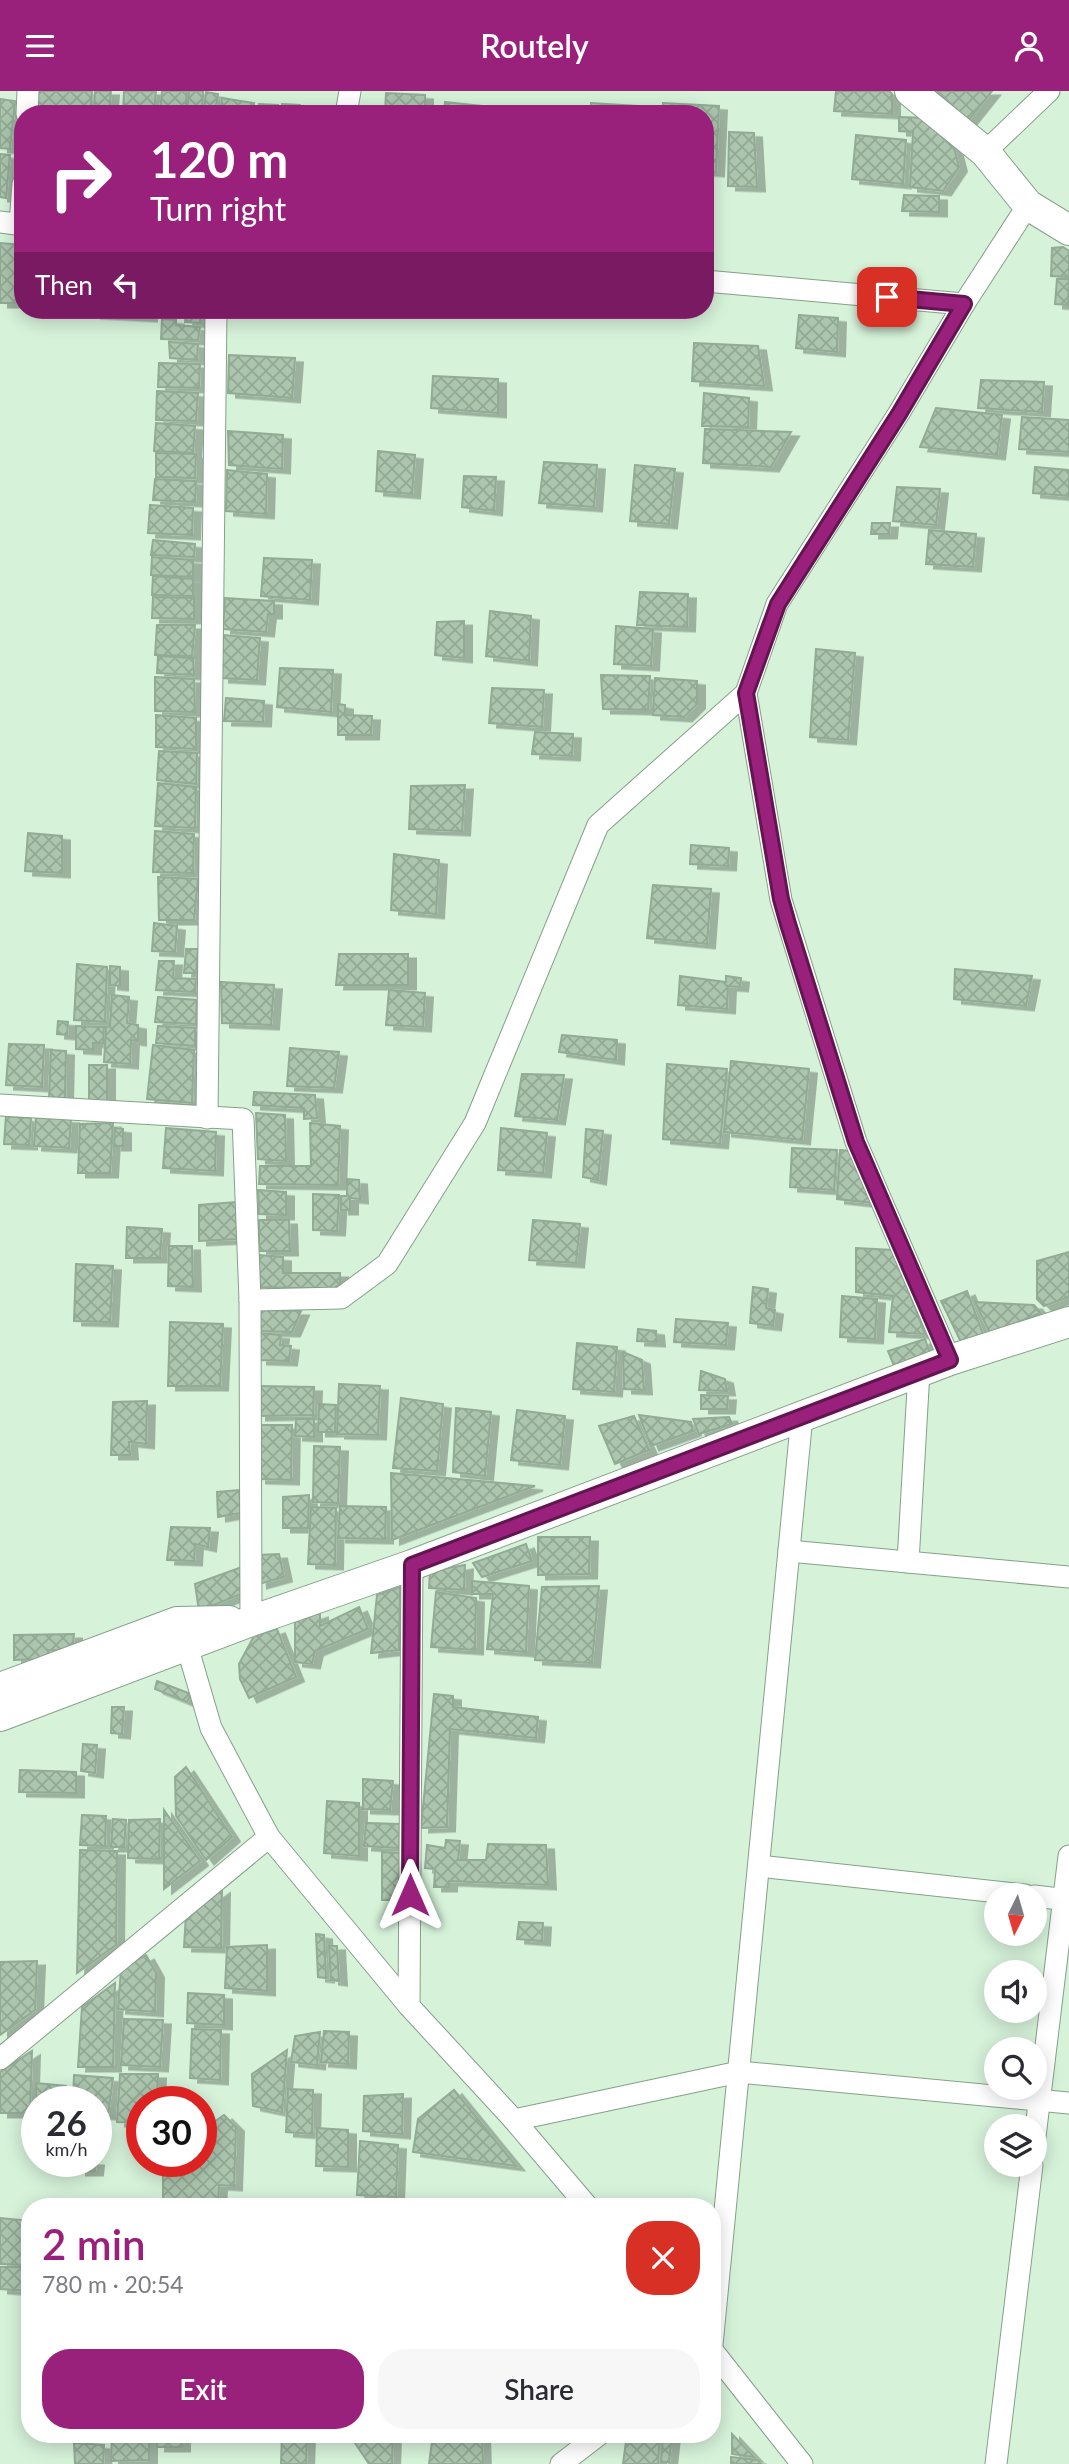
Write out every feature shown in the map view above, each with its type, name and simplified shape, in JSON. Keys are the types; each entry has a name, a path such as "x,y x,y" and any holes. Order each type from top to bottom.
{"street":[{"path":"909,91 985,152 1028,205 1068,227"},
{"path":"985,152 1049,91"},
{"path":"250,1300 341,1298 387,1264 475,1123 598,825 746,693 778,604 1028,205"},
{"path":"714,283 964,304"},
{"path":"207,1118 216,319"},
{"path":"746,693 785,912 856,1142 950,1360"},
{"path":"0,1105 243,1119 250,1300 251,1621"},
{"path":"0,1716 251,1621 412,1565 919,1371 1069,1322"},
{"path":"908,1562 919,1371"},
{"path":"721,2255 802,1416"},
{"path":"789,1551 1069,1577"},
{"path":"409,2005 412,1565"},
{"path":"0,1688 177,1622 251,1621"},
{"path":"187,1646 211,1728 269,1837 409,2005 514,2120 580,2198"},
{"path":"0,2059 269,1837"},
{"path":"1047,2046 1069,1856"},
{"path":"759,1866 984,1891"},
{"path":"1047,1898 1066,1900"},
{"path":"514,2120 739,2072 984,2095"},
{"path":"1038,2114 1040,2100 1069,2103"},
{"path":"996,2464 1031,2177"},
{"path":"721,2359 802,2464"},
{"path":"561,2464 588,2443"}],"building":[{"path":"36,91 92,91 91,105 35,105"},
{"path":"95,91 111,91 110,105 94,105"},
{"path":"124,91 156,91 155,105 123,105"},
{"path":"162,91 187,91 186,105 161,105"},
{"path":"189,91 203,91 202,105 188,105"},
{"path":"836,91 889,91 892,94 892,114 834,111"},
{"path":"935,91 992,91 968,121"},
{"path":"206,92 218,94 216,105 205,105"},
{"path":"386,93 425,95 425,105 385,105"},
{"path":"222,98 254,103 254,105 221,105"},
{"path":"0,99 15,101 10,149 0,148"},
{"path":"445,102 473,105 445,105"},
{"path":"591,103 622,105 591,105"},
{"path":"663,103 700,105 663,105"},
{"path":"714,106 719,106 714,172"},
{"path":"899,117 928,118 954,148 959,167 943,191 910,187 913,132 899,131"},
{"path":"729,132 754,133 757,187 728,186"},
{"path":"856,135 906,140 903,184 852,179"},
{"path":"0,154 10,155 6,198 0,197"},
{"path":"904,195 939,196 939,212 902,211"},
{"path":"0,243 14,244 14,303 0,303"},
{"path":"1063,247 1069,251 1069,277 1051,276 1052,248"},
{"path":"1057,279 1069,279 1068,305 1055,304"},
{"path":"799,315 838,318 837,352 796,348"},
{"path":"162,319 176,320 176,325 200,327 198,340 161,339"},
{"path":"185,319 200,319 200,323 185,322"},
{"path":"169,342 198,344 197,360 170,358"},
{"path":"694,343 758,346 764,386 692,381"},
{"path":"229,355 295,358 292,398 228,393"},
{"path":"159,363 200,364 199,388 158,387"},
{"path":"433,376 498,379 498,413 431,408"},
{"path":"981,380 1044,382 1042,412 978,408"},
{"path":"157,391 198,393 196,421 156,420"},
{"path":"704,393 749,398 748,427 702,426"},
{"path":"936,408 1002,415 997,455 920,447"},
{"path":"1022,417 1069,420 1069,452 1019,449"},
{"path":"156,423 195,426 193,453 154,451"},
{"path":"705,429 791,432 771,467 703,463"},
{"path":"228,431 283,435 282,469 229,465"},
{"path":"378,451 415,455 412,494 376,491"},
{"path":"156,453 196,454 195,478 156,477"},
{"path":"544,462 597,465 594,507 539,503"},
{"path":"635,465 675,469 669,524 630,521"},
{"path":"1035,467 1069,470 1069,496 1033,493"},
{"path":"227,470 267,474 266,514 226,511"},
{"path":"464,476 496,477 494,511 462,507"},
{"path":"155,479 196,481 195,502 153,500"},
{"path":"897,487 940,489 936,525 893,521"},
{"path":"150,505 193,508 192,535 148,533"},
{"path":"872,523 890,523 889,534 871,534"},
{"path":"929,530 976,534 973,567 926,564"},
{"path":"153,540 195,544 194,557 151,555"},
{"path":"152,557 193,560 193,577 151,575"},
{"path":"264,558 312,560 310,600 261,596"},
{"path":"153,576 193,579 193,596 152,595"},
{"path":"640,592 688,594 687,627 637,625"},
{"path":"153,597 194,598 194,619 152,618"},
{"path":"225,598 274,601 274,614 268,614 266,632 223,629"},
{"path":"490,611 531,616 529,661 486,656"},
{"path":"464,621 464,658 435,655 437,622"},
{"path":"157,625 195,625 192,656 155,655"},
{"path":"616,626 653,629 651,666 614,664"},
{"path":"223,635 260,638 257,680 221,678"},
{"path":"816,649 855,653 848,740 810,737"},
{"path":"158,656 193,658 194,675 157,673"},
{"path":"280,668 333,670 331,712 277,707"},
{"path":"601,675 650,676 648,710 603,709"},
{"path":"155,677 194,679 195,712 155,711"},
{"path":"655,678 697,681 697,704 684,717 653,715"},
{"path":"492,688 544,690 542,727 489,723"},
{"path":"226,698 264,701 263,722 224,721"},
{"path":"338,704 345,705 345,715 372,716 371,735 338,735"},
{"path":"156,715 196,718 196,749 156,747"},
{"path":"535,732 573,734 572,756 532,754"},
{"path":"159,751 197,753 196,784 157,780"},
{"path":"158,783 196,787 195,828 155,826"},
{"path":"465,785 462,831 409,829 411,786"},
{"path":"155,831 194,834 193,873 153,872"},
{"path":"28,833 62,836 62,873 25,871"},
{"path":"691,845 729,848 728,866 690,864"},
{"path":"394,854 439,860 436,914 391,910"},
{"path":"158,877 198,879 194,920 159,920"},
{"path":"653,885 711,889 707,944 647,938"},
{"path":"154,923 177,926 175,952 152,951"},
{"path":"186,949 198,949 196,973 184,973"},
{"path":"339,954 408,954 408,985 336,985"},
{"path":"159,961 174,961 173,978 196,979 195,992 156,990"},
{"path":"77,964 107,967 105,1022 74,1020"},
{"path":"110,966 120,967 120,986 110,985"},
{"path":"955,969 1032,976 1026,1006 954,999"},
{"path":"680,976 726,982 726,976 741,978 740,987 728,986 727,1009 678,1005"},
{"path":"221,982 274,985 271,1025 222,1023"},
{"path":"389,990 425,993 423,1027 386,1025"},
{"path":"112,995 129,997 127,1023 138,1025 138,1041 131,1040 130,1064 104,1062 106,1027 110,1026"},
{"path":"158,997 197,1000 196,1024 155,1022"},
{"path":"58,1021 68,1022 67,1035 57,1034"},
{"path":"76,1026 104,1027 103,1043 93,1043 93,1050 76,1049"},
{"path":"158,1026 195,1028 195,1046 156,1043"},
{"path":"562,1035 617,1040 616,1060 559,1052"},
{"path":"9,1044 44,1045 42,1087 6,1085"},
{"path":"153,1045 194,1050 192,1103 147,1099"},
{"path":"290,1048 339,1052 334,1088 287,1086"},
{"path":"51,1050 66,1051 65,1100 49,1098"},
{"path":"731,1061 809,1069 802,1140 724,1132"},
{"path":"667,1064 727,1069 720,1144 663,1139"},
{"path":"89,1065 107,1065 107,1101 89,1101"},
{"path":"522,1074 564,1075 557,1120 515,1116"},
{"path":"254,1092 315,1095 317,1118 304,1119 304,1108 253,1105"},
{"path":"256,1113 285,1115 286,1161 258,1159"},
{"path":"6,1116 31,1118 29,1145 4,1144"},
{"path":"36,1117 71,1119 69,1148 34,1146"},
{"path":"113,1123 110,1173 78,1173 80,1124"},
{"path":"310,1123 340,1126 338,1185 259,1184 260,1166 311,1166"},
{"path":"115,1128 123,1129 123,1146 114,1146"},
{"path":"166,1128 216,1132 215,1171 163,1168"},
{"path":"501,1128 547,1133 543,1173 498,1170"},
{"path":"586,1129 603,1131 598,1180 583,1177"},
{"path":"792,1148 837,1150 834,1190 790,1187"},
{"path":"840,1150 850,1151 874,1203 837,1199"},
{"path":"347,1179 359,1180 360,1199 350,1198 350,1210 341,1210 341,1196 347,1196"},
{"path":"258,1190 286,1192 286,1215 259,1214"},
{"path":"313,1194 339,1195 337,1231 313,1230"},
{"path":"236,1202 237,1239 199,1241 199,1205"},
{"path":"259,1220 289,1220 290,1251 259,1251"},
{"path":"533,1220 580,1224 576,1263 529,1260"},
{"path":"127,1227 162,1229 160,1258 126,1258"},
{"path":"169,1246 192,1246 193,1287 168,1286"},
{"path":"856,1248 893,1250 925,1334 889,1332 893,1296 856,1292"},
{"path":"1069,1252 1069,1297 1044,1306 1037,1299 1037,1261"},
{"path":"259,1255 283,1257 283,1273 340,1273 340,1284 333,1289 259,1287"},
{"path":"76,1264 113,1266 110,1322 74,1321"},
{"path":"753,1287 768,1289 766,1308 775,1310 773,1326 750,1323"},
{"path":"967,1291 983,1334 962,1344 941,1301"},
{"path":"842,1296 877,1299 875,1339 840,1337"},
{"path":"975,1302 1034,1305 1041,1313 990,1333"},
{"path":"261,1310 301,1311 292,1332 259,1331"},
{"path":"676,1319 728,1323 726,1345 674,1342"},
{"path":"170,1322 223,1324 220,1386 168,1386"},
{"path":"638,1329 656,1331 657,1342 637,1341"},
{"path":"259,1333 281,1335 280,1345 291,1346 289,1361 259,1360"},
{"path":"925,1339 931,1356 895,1368 888,1351"},
{"path":"577,1343 617,1347 614,1392 573,1389"},
{"path":"623,1352 642,1360 644,1390 624,1389"},
{"path":"701,1371 725,1379 727,1391 699,1390"},
{"path":"339,1384 380,1386 378,1435 337,1434"},
{"path":"258,1386 314,1387 313,1415 258,1416"},
{"path":"701,1395 728,1396 727,1409 701,1409"},
{"path":"401,1398 443,1404 437,1471 393,1468"},
{"path":"147,1401 146,1444 129,1442 130,1455 111,1455 113,1402"},
{"path":"319,1404 336,1405 335,1432 318,1432"},
{"path":"456,1408 491,1412 485,1476 453,1472"},
{"path":"517,1410 565,1416 560,1465 511,1460"},
{"path":"639,1415 691,1422 693,1431 651,1446"},
{"path":"634,1416 649,1450 615,1464 599,1426"},
{"path":"729,1417 732,1424 699,1434 693,1419"},
{"path":"296,1419 314,1419 314,1437 295,1436"},
{"path":"258,1425 292,1425 291,1480 258,1479"},
{"path":"314,1446 340,1447 338,1503 313,1502"},
{"path":"391,1473 535,1486 392,1540"},
{"path":"239,1490 241,1513 218,1517 217,1492"},
{"path":"309,1495 308,1528 283,1528 283,1497"},
{"path":"340,1506 386,1507 385,1539 338,1538"},
{"path":"311,1507 336,1508 335,1565 308,1564"},
{"path":"171,1527 210,1528 208,1547 195,1544 194,1561 167,1560"},
{"path":"538,1537 590,1537 589,1574 538,1575"},
{"path":"526,1544 532,1561 482,1577 473,1563"},
{"path":"279,1554 284,1577 259,1584 257,1555"},
{"path":"465,1565 464,1590 429,1588 430,1571"},
{"path":"242,1567 241,1594 199,1611 195,1584"},
{"path":"472,1581 529,1586 526,1652 487,1649 493,1594 472,1594"},
{"path":"599,1586 592,1663 535,1660 542,1587"},
{"path":"400,1587 399,1650 371,1653 377,1595"},
{"path":"436,1592 476,1598 475,1650 431,1647"},
{"path":"359,1607 368,1629 315,1651 312,1664 295,1662 295,1621 320,1613 320,1626"},
{"path":"277,1629 296,1677 249,1698 240,1679 239,1664 254,1636"},
{"path":"74,1634 72,1651 48,1650 48,1659 14,1660 14,1635"},
{"path":"157,1681 191,1694 187,1702 155,1689"},
{"path":"434,1694 453,1696 453,1707 538,1717 536,1738 450,1729 447,1827 421,1828"},
{"path":"112,1707 124,1707 122,1734 111,1733"},
{"path":"83,1744 97,1745 95,1773 81,1771"},
{"path":"186,1767 232,1837 206,1860 176,1816 175,1777"},
{"path":"20,1770 76,1772 76,1793 19,1792"},
{"path":"363,1779 393,1781 390,1810 363,1809"},
{"path":"327,1801 359,1803 359,1856 324,1853"},
{"path":"164,1810 200,1861 164,1889"},
{"path":"82,1815 106,1816 105,1846 80,1845"},
{"path":"113,1819 126,1820 124,1847 111,1847"},
{"path":"160,1819 159,1859 128,1858 129,1820"},
{"path":"366,1823 400,1824 399,1848 364,1846"},
{"path":"446,1840 460,1841 458,1860 486,1860 488,1844 546,1845 548,1885 449,1881 449,1887 434,1887 435,1869 425,1868 427,1845 445,1848"},
{"path":"80,1850 117,1851 116,1945 77,1973"},
{"path":"382,1852 401,1853 401,1900 382,1900"},
{"path":"222,1889 221,1948 184,1947 186,1914"},
{"path":"519,1922 543,1923 542,1941 517,1939"},
{"path":"316,1934 324,1935 326,1978 318,1977"},
{"path":"267,1945 267,1991 225,1988 227,1947"},
{"path":"329,1946 337,1946 339,1981 331,1980"},
{"path":"146,1955 156,1973 155,2012 118,2009 121,1969"},
{"path":"37,1961 35,2010 0,2035 0,1962"},
{"path":"115,1983 113,2067 78,2067 82,2007"},
{"path":"188,1993 224,1995 224,2025 187,2023"},
{"path":"124,2019 163,2020 160,2067 121,2065"},
{"path":"192,2029 221,2030 220,2080 190,2078"},
{"path":"324,2031 349,2032 348,2064 321,2062"},
{"path":"320,2032 317,2065 291,2062 295,2036"},
{"path":"287,2050 282,2112 253,2106 252,2074"},
{"path":"32,2051 31,2086 21,2086 21,2113 0,2113 0,2072"},
{"path":"120,2074 158,2074 158,2086 126,2086 126,2122 117,2122"},
{"path":"74,2075 113,2078 112,2086 74,2086"},
{"path":"36,2083 66,2086 36,2086"},
{"path":"288,2089 313,2090 312,2134 286,2132"},
{"path":"454,2090 516,2166 413,2152 418,2119"},
{"path":"403,2094 402,2134 363,2131 364,2096"},
{"path":"224,2115 236,2127 234,2186 219,2185 218,2198 163,2198 163,2177 217,2177 217,2120"},
{"path":"317,2128 348,2130 348,2167 316,2166"},
{"path":"360,2141 398,2145 396,2197 357,2195"},
{"path":"0,2218 21,2220 21,2265 0,2264"},
{"path":"0,2267 21,2267 21,2290 0,2289"},
{"path":"732,2434 754,2457 732,2454"},
{"path":"74,2443 104,2445 103,2464 75,2464"},
{"path":"112,2443 149,2443 149,2460 111,2461"},
{"path":"157,2443 182,2443 182,2447 157,2447"},
{"path":"282,2443 307,2443 306,2464 281,2464"},
{"path":"355,2443 393,2443 392,2464 369,2464"},
{"path":"432,2443 482,2443 483,2464 429,2464"},
{"path":"626,2443 659,2443 658,2464 623,2464"},
{"path":"662,2443 671,2443 669,2462 661,2462"},
{"path":"731,2457 758,2460 761,2464 731,2464"}],"route":[{"path":"410,1895 412,1565 950,1360 856,1142 788,924 781,899 746,693 778,604 899,414 964,304 887,297"}]}
